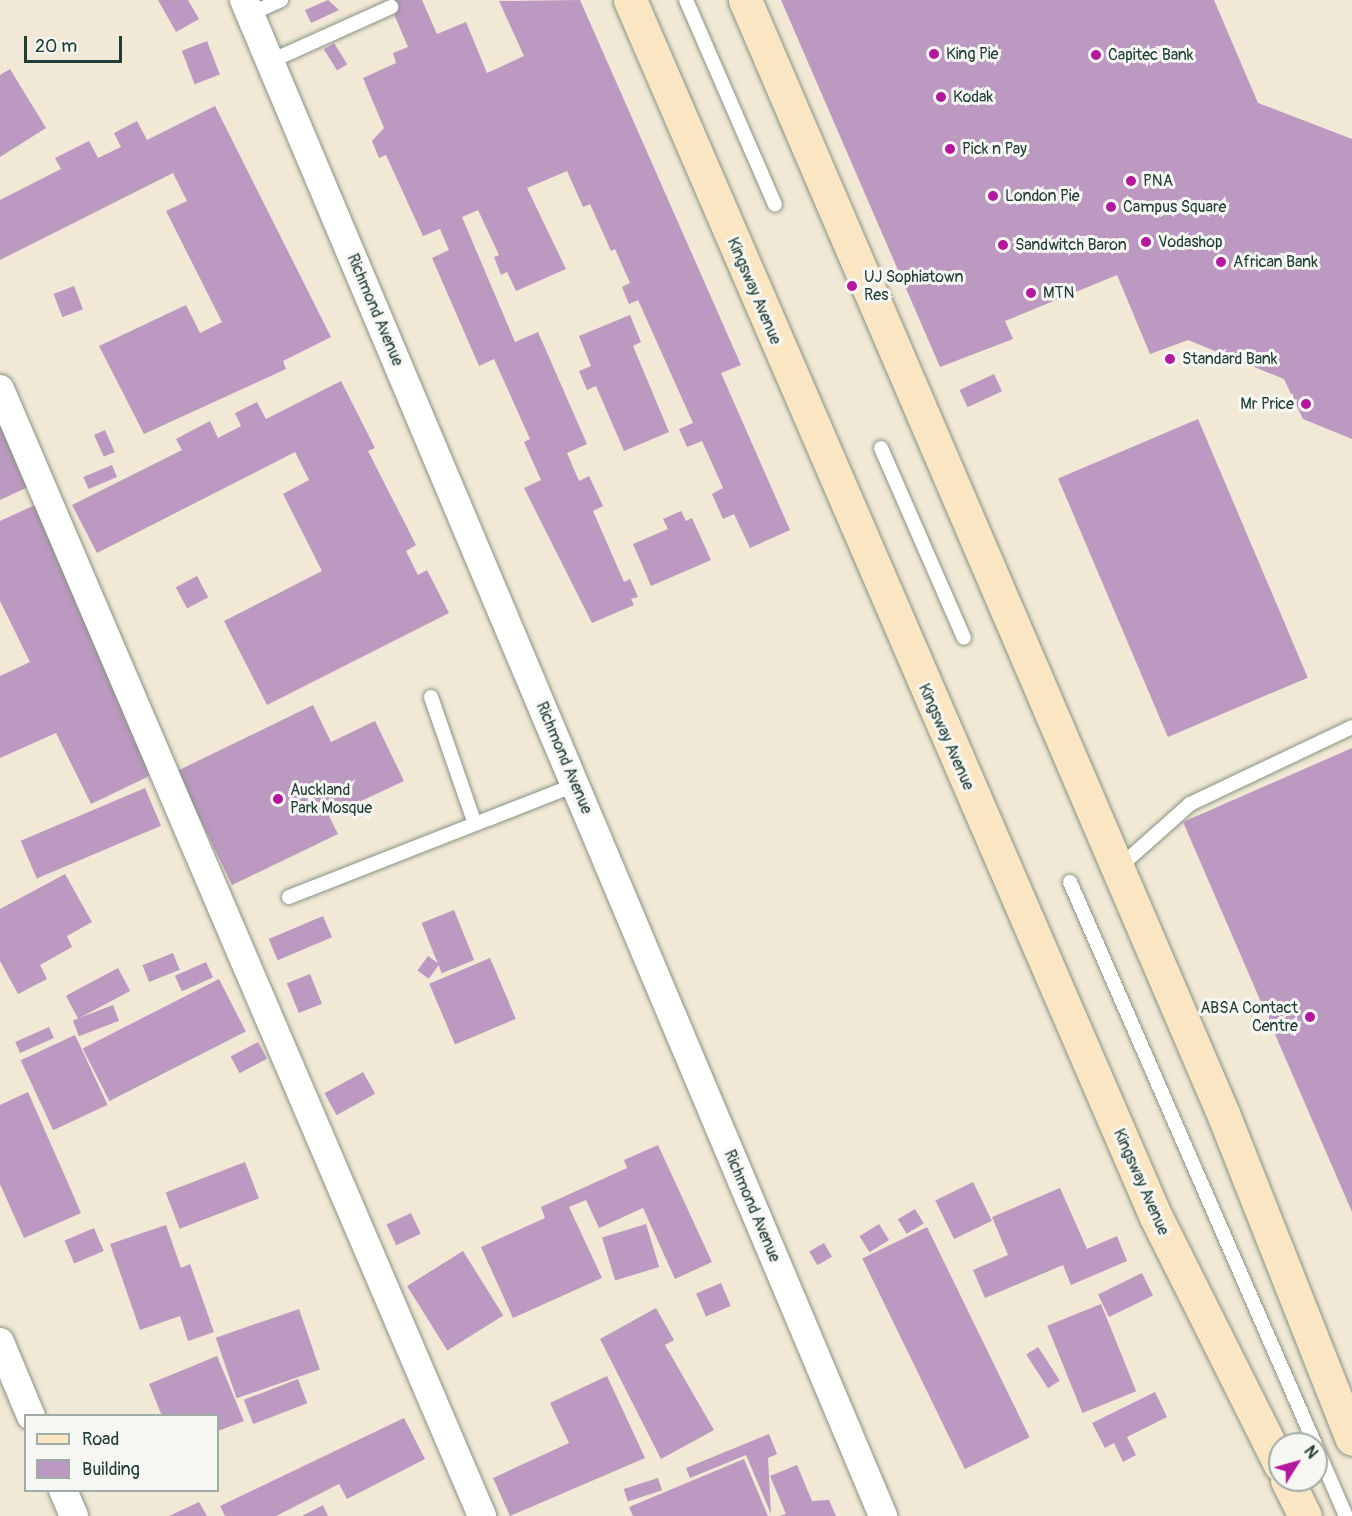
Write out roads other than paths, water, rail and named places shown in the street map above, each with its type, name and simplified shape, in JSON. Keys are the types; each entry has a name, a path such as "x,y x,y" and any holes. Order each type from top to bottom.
{"main road":[{"name":"Kingsway Avenue","path":"630,0 1156,1217 1268,1442"},
{"path":"745,0 1116,870 1224,1116 1352,1439"},
{"path":"1293,1492 1305,1516"}],"street":[{"name":"Richmond Avenue","path":"247,7 883,1516"},
{"path":"0,389 482,1516"},
{"path":"0,1342 30,1414"},
{"path":"63,1492 74,1516"}],"lane":[{"path":"247,7 281,0"},
{"path":"686,0 775,205"},
{"path":"270,61 384,6"},
{"path":"881,448 964,638"},
{"path":"431,696 475,824"},
{"path":"1116,870 1190,804 1352,728"},
{"path":"289,897 575,785"},
{"path":"1070,882 1309,1432"},
{"path":"1328,1475 1346,1516"}],"place":[{"name":"King Pie","path":"934,54"},
{"name":"Capitec Bank","path":"1096,55"},
{"name":"Kodak","path":"941,97"},
{"name":"Pick n Pay","path":"950,149"},
{"name":"PNA","path":"1131,181"},
{"name":"London Pie","path":"993,196"},
{"name":"Campus Square","path":"1111,207"},
{"name":"Vodashop","path":"1146,242"},
{"name":"Sandwitch Baron","path":"1003,245"},
{"name":"African Bank","path":"1221,262"},
{"name":"UJ Sophiatown Res","path":"852,286"},
{"name":"MTN","path":"1031,293"},
{"name":"Standard Bank","path":"1170,359"},
{"name":"Mr Price","path":"1306,404"},
{"name":"Auckland Park Mosque","path":"278,799"},
{"name":"ABSA Contact Centre","path":"1310,1017"}]}
